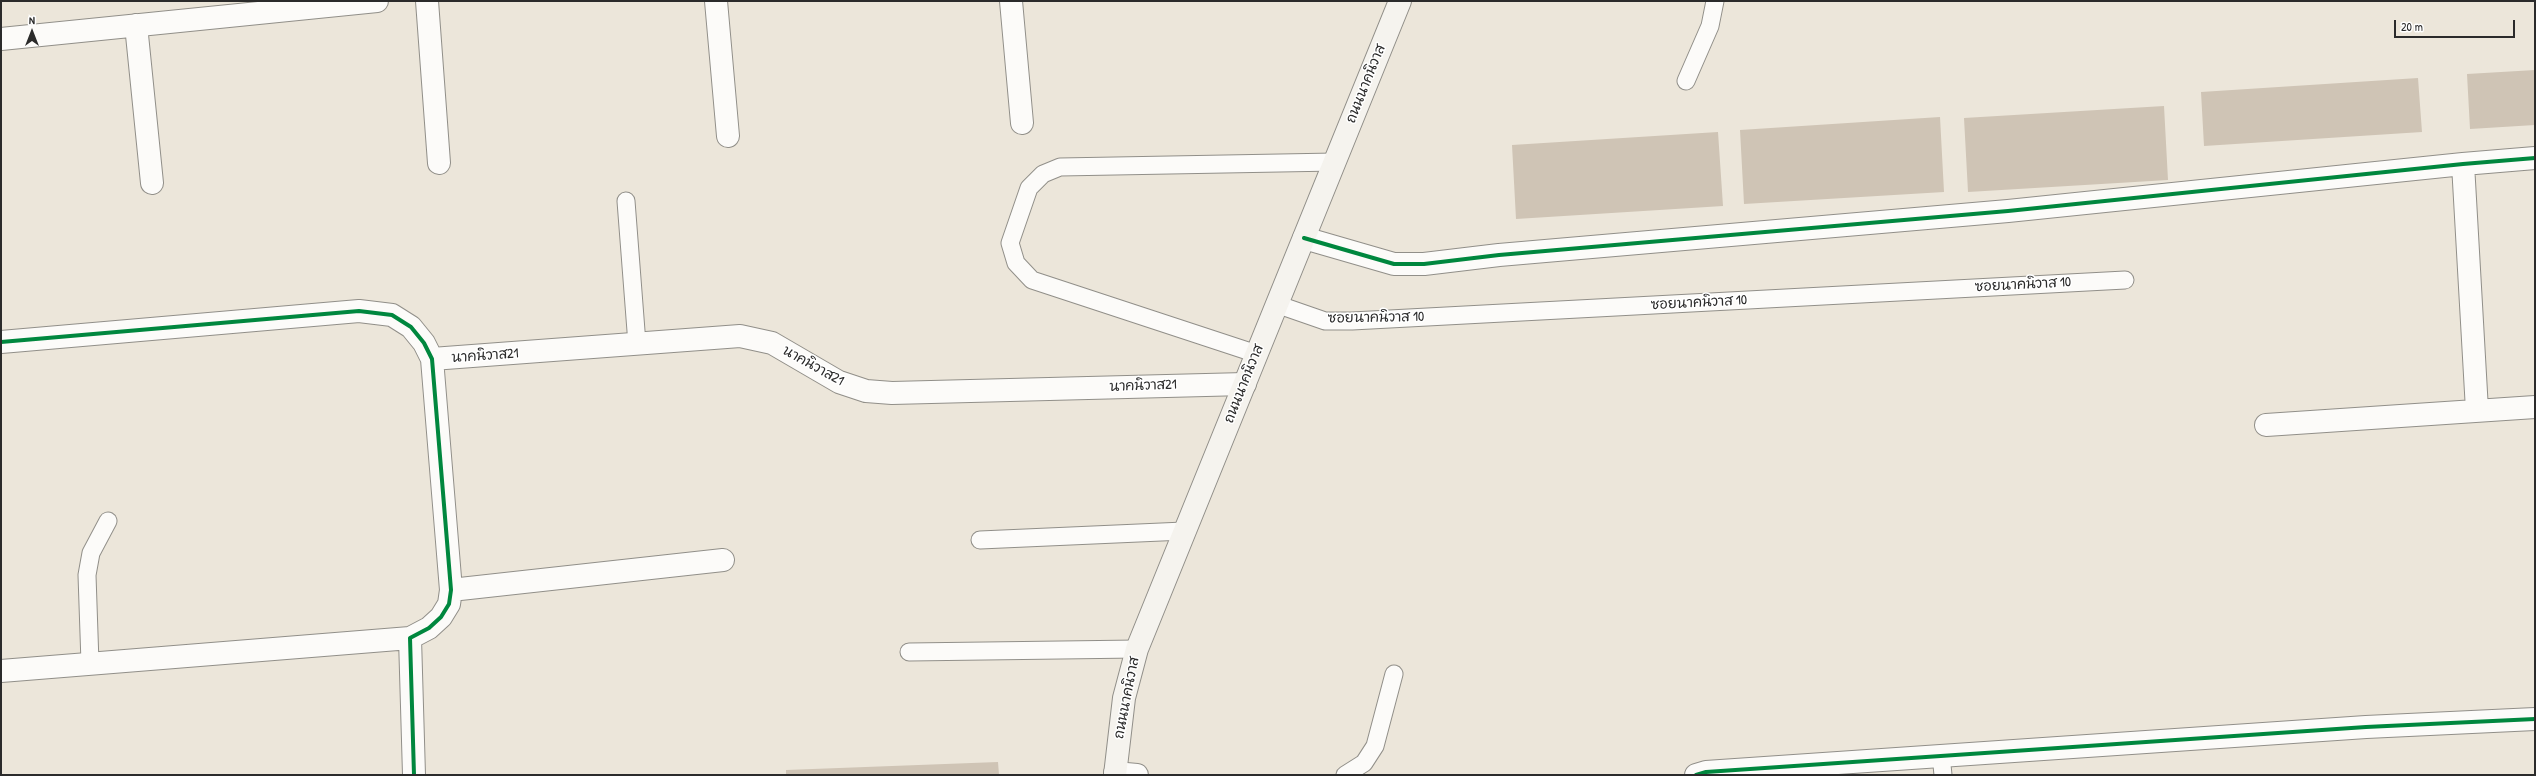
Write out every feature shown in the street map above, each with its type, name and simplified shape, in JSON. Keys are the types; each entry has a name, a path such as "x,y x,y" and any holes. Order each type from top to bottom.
{"main road":[{"name":"ถนนนาคนิวาส","path":"1115,774 1124,698 1136,649 1400,1"}],"street":[{"path":"1,39 377,1"},
{"path":"427,1 439,163"},
{"path":"716,1 728,136"},
{"path":"1011,1 1022,123"},
{"path":"136,25 152,183"},
{"path":"1304,238 1394,264 1424,264 1499,255 2008,210 2535,158"},
{"path":"2463,164 2477,410"},
{"path":"1,342 359,311 392,315 411,327 424,343 432,360 451,590 449,604 441,616 429,628 410,638 1,670"},
{"name":"นาคนิวาส21","path":"432,360 740,336 772,343 839,382 866,391 892,393 1245,384"},
{"path":"2266,425 2535,407"},
{"path":"451,590 723,560"},
{"path":"410,638 414,775"},
{"path":"1696,775 1706,772 1942,765 2366,727 2535,719"},
{"path":"1115,774 1137,775"}],"lane":[{"path":"1686,81 1710,26 1715,1"},
{"path":"1257,354 1032,280 1016,263 1010,243 1029,188 1043,174 1060,167 1335,162"},
{"path":"626,201 637,344"},
{"name":"ซอยนาคนิวาส 10","path":"1276,304 1325,321 1352,321 2125,280"},
{"path":"90,664 87,575 91,553 108,521"},
{"path":"980,540 1184,531"},
{"path":"909,652 1136,649"},
{"path":"1345,775 1364,763 1375,746 1394,674"}],"building":[{"path":"2535,70 2535,125 2470,129 2467,74"},
{"path":"2418,78 2422,132 2204,146 2201,92"},
{"path":"2164,106 2168,180 1968,192 1964,118"},
{"path":"1940,117 1944,192 1744,204 1740,130"},
{"path":"1718,132 1723,206 1516,219 1512,145"},
{"path":"998,762 999,775 786,775 786,770"}],"cycle path":[{"path":"1304,238 1394,264 1424,264 1499,255 2008,211 2463,164 2535,158"},
{"path":"1,342 359,311 392,315 411,327 424,343 432,359 451,590 449,604 441,617 429,628 410,638 414,775"},
{"path":"1696,775 1706,772 2366,727 2535,719"}]}
